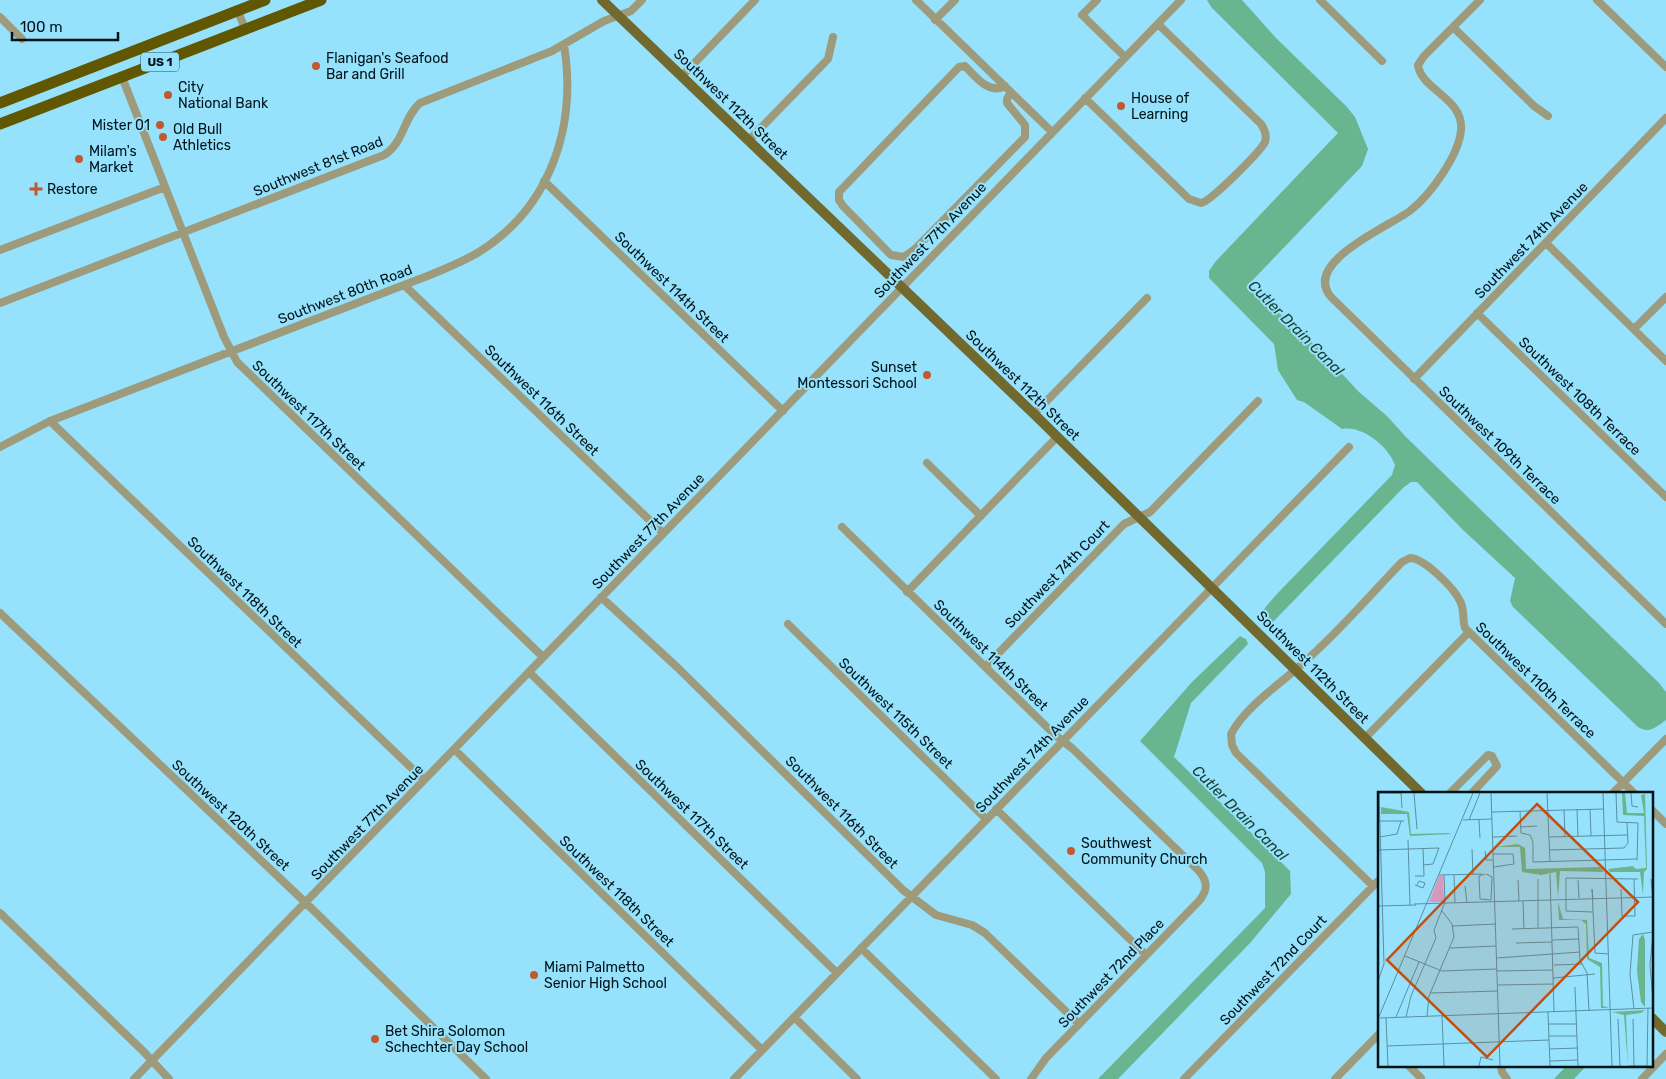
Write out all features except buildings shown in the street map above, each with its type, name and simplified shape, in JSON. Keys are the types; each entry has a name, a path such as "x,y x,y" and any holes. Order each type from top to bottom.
{"highway":[{"name":"US 1","path":"0,103 266,0"},
{"name":"US 1","path":"0,124 321,0"},
{"path":"122,77 122,71 127,61 148,45"}],"main road":[{"name":"Southwest 112th Street","path":"602,0 902,286 1419,792"},
{"path":"1654,1020 1666,1032"}],"street":[{"name":"Southwest 81st Road","path":"0,303 384,155 397,144 413,111 420,103 541,56 564,45 604,21 631,11 642,0"},
{"path":"682,76 755,0"},
{"path":"916,0 1052,132"},
{"path":"935,20 955,0"},
{"path":"1097,0 1082,15 1125,57"},
{"name":"Southwest 77th Avenue","path":"134,1079 1181,0"},
{"path":"1320,0 1382,60"},
{"path":"1327,6 1333,0"},
{"path":"1480,0 1453,27 1534,106 1548,116"},
{"path":"1597,0 1666,67"},
{"path":"238,11 245,29"},
{"path":"0,16 22,39"},
{"path":"1085,98 1189,198 1201,203 1214,196 1261,148 1266,138 1261,124 1158,24"},
{"name":"Southwest 109th Terrace","path":"1453,27 1424,56 1418,68 1422,75 1451,104 1460,117 1458,140 1439,178 1428,193 1404,215 1356,243 1329,270 1324,280 1324,287 1331,297 1414,379 1666,624"},
{"path":"749,140 828,59 833,37"},
{"name":"Southwest 80th Road","path":"0,447 50,421 404,285 456,263 487,246 516,220 544,181 556,154 566,116 568,83 564,45"},
{"path":"965,66 991,90 1008,89 1008,106 1026,125 1025,137 915,249 904,257 892,255 843,206 839,200 839,192 957,68 965,66"},
{"path":"976,76 987,69"},
{"name":"Southwest 117th Street","path":"122,77 231,352 237,362 253,380 543,657"},
{"name":"Southwest 74th Avenue","path":"1414,379 1666,118"},
{"name":"Southwest 114th Street","path":"544,181 783,410"},
{"path":"0,250 165,187"},
{"path":"1546,243 1666,361"},
{"name":"Southwest 116th Street","path":"404,285 663,533"},
{"path":"1634,329 1666,296"},
{"path":"1034,414 1147,298"},
{"name":"Southwest 108th Terrace","path":"1477,313 1666,498"},
{"name":"Southwest 74th Court","path":"985,667 1124,524 1150,512 1258,401"},
{"name":"Southwest 118th Street","path":"50,421 424,780"},
{"path":"907,592 1057,437"},
{"name":"Southwest 74th Avenue","path":"734,1079 1349,447"},
{"path":"927,463 981,516"},
{"name":"Southwest 114th Street","path":"842,527 907,592 1199,871 1207,885"},
{"name":"Southwest 110th Terrace","path":"1295,670 1402,562 1414,558 1424,562 1457,596 1462,606 1465,628 1633,792"},
{"name":"Southwest 116th Street","path":"602,597 678,668 911,897 936,915 972,926 985,933 1079,1024"},
{"name":"Southwest 120th Street","path":"0,613 306,903 486,1079"},
{"name":"Southwest 115th Street","path":"788,624 986,819"},
{"path":"1365,738 1469,632"},
{"path":"1295,670 1242,718 1231,734 1232,745 1236,753 1373,886"},
{"name":"Southwest 117th Street","path":"529,672 837,973"},
{"path":"1614,792 1666,738"},
{"name":"Southwest 118th Street","path":"454,749 762,1050"},
{"path":"1451,792 1481,760 1492,756 1497,766 1473,792"},
{"path":"996,809 1146,955"},
{"path":"1654,812 1666,824"},
{"name":"Southwest 72nd Court","path":"1184,1079 1378,881"},
{"name":"Southwest 72nd Place","path":"1031,1079 1046,1058 1199,901 1207,885"},
{"path":"0,913 152,1060 169,1079"},
{"path":"861,948 996,1079"},
{"path":"794,1017 857,1079"},
{"path":"1335,1079 1378,1036"},
{"path":"1642,1079 1666,1054"},
{"path":"1409,1066 1421,1078"},
{"path":"1501,1067 1507,1079"}],"shaded area":[{"path":"1207,0 1242,0 1276,38 1347,107 1355,117 1368,149 1362,166 1248,285 1318,348 1359,392 1387,416 1405,436 1659,683 1666,692 1666,720 1656,727 1646,730 1638,727 1513,607 1510,601 1515,578 1462,529 1417,482 1411,482 1404,487 1267,628 1259,620 1260,614 1275,596 1392,475 1395,465 1387,451 1373,438 1358,430 1342,429 1304,402 1297,400 1278,370 1274,344 1209,278 1209,271 1216,261 1338,133 1212,8"},
{"path":"1240,636 1246,639 1248,644 1191,703 1174,757 1290,871 1291,894 1250,943 1118,1079 1098,1079 1265,908 1265,872 1262,863 1140,741 1192,682"},
{"path":"1566,1066 1586,1066 1574,1079 1554,1079"}],"place":[{"name":"Flanigan's Seafood Bar and Grill","path":"316,66"},
{"name":"City National Bank","path":"168,95"},
{"name":"House of Learning","path":"1121,106"},
{"name":"Mister 01","path":"160,125"},
{"name":"Old Bull Athletics","path":"163,137"},
{"name":"Milam's Market","path":"79,159"},
{"name":"Restore","path":"36,189"},
{"name":"Sunset Montessori School","path":"927,375"},
{"name":"Southwest Community Church","path":"1071,851"},
{"name":"Miami Palmetto Senior High School","path":"534,975"},
{"name":"Bet Shira Solomon Schechter Day School","path":"375,1039"}],"water label":[{"name":"Cutler Drain Canal","path":"1296,328"},
{"name":"Cutler Drain Canal","path":"1240,813"}]}
